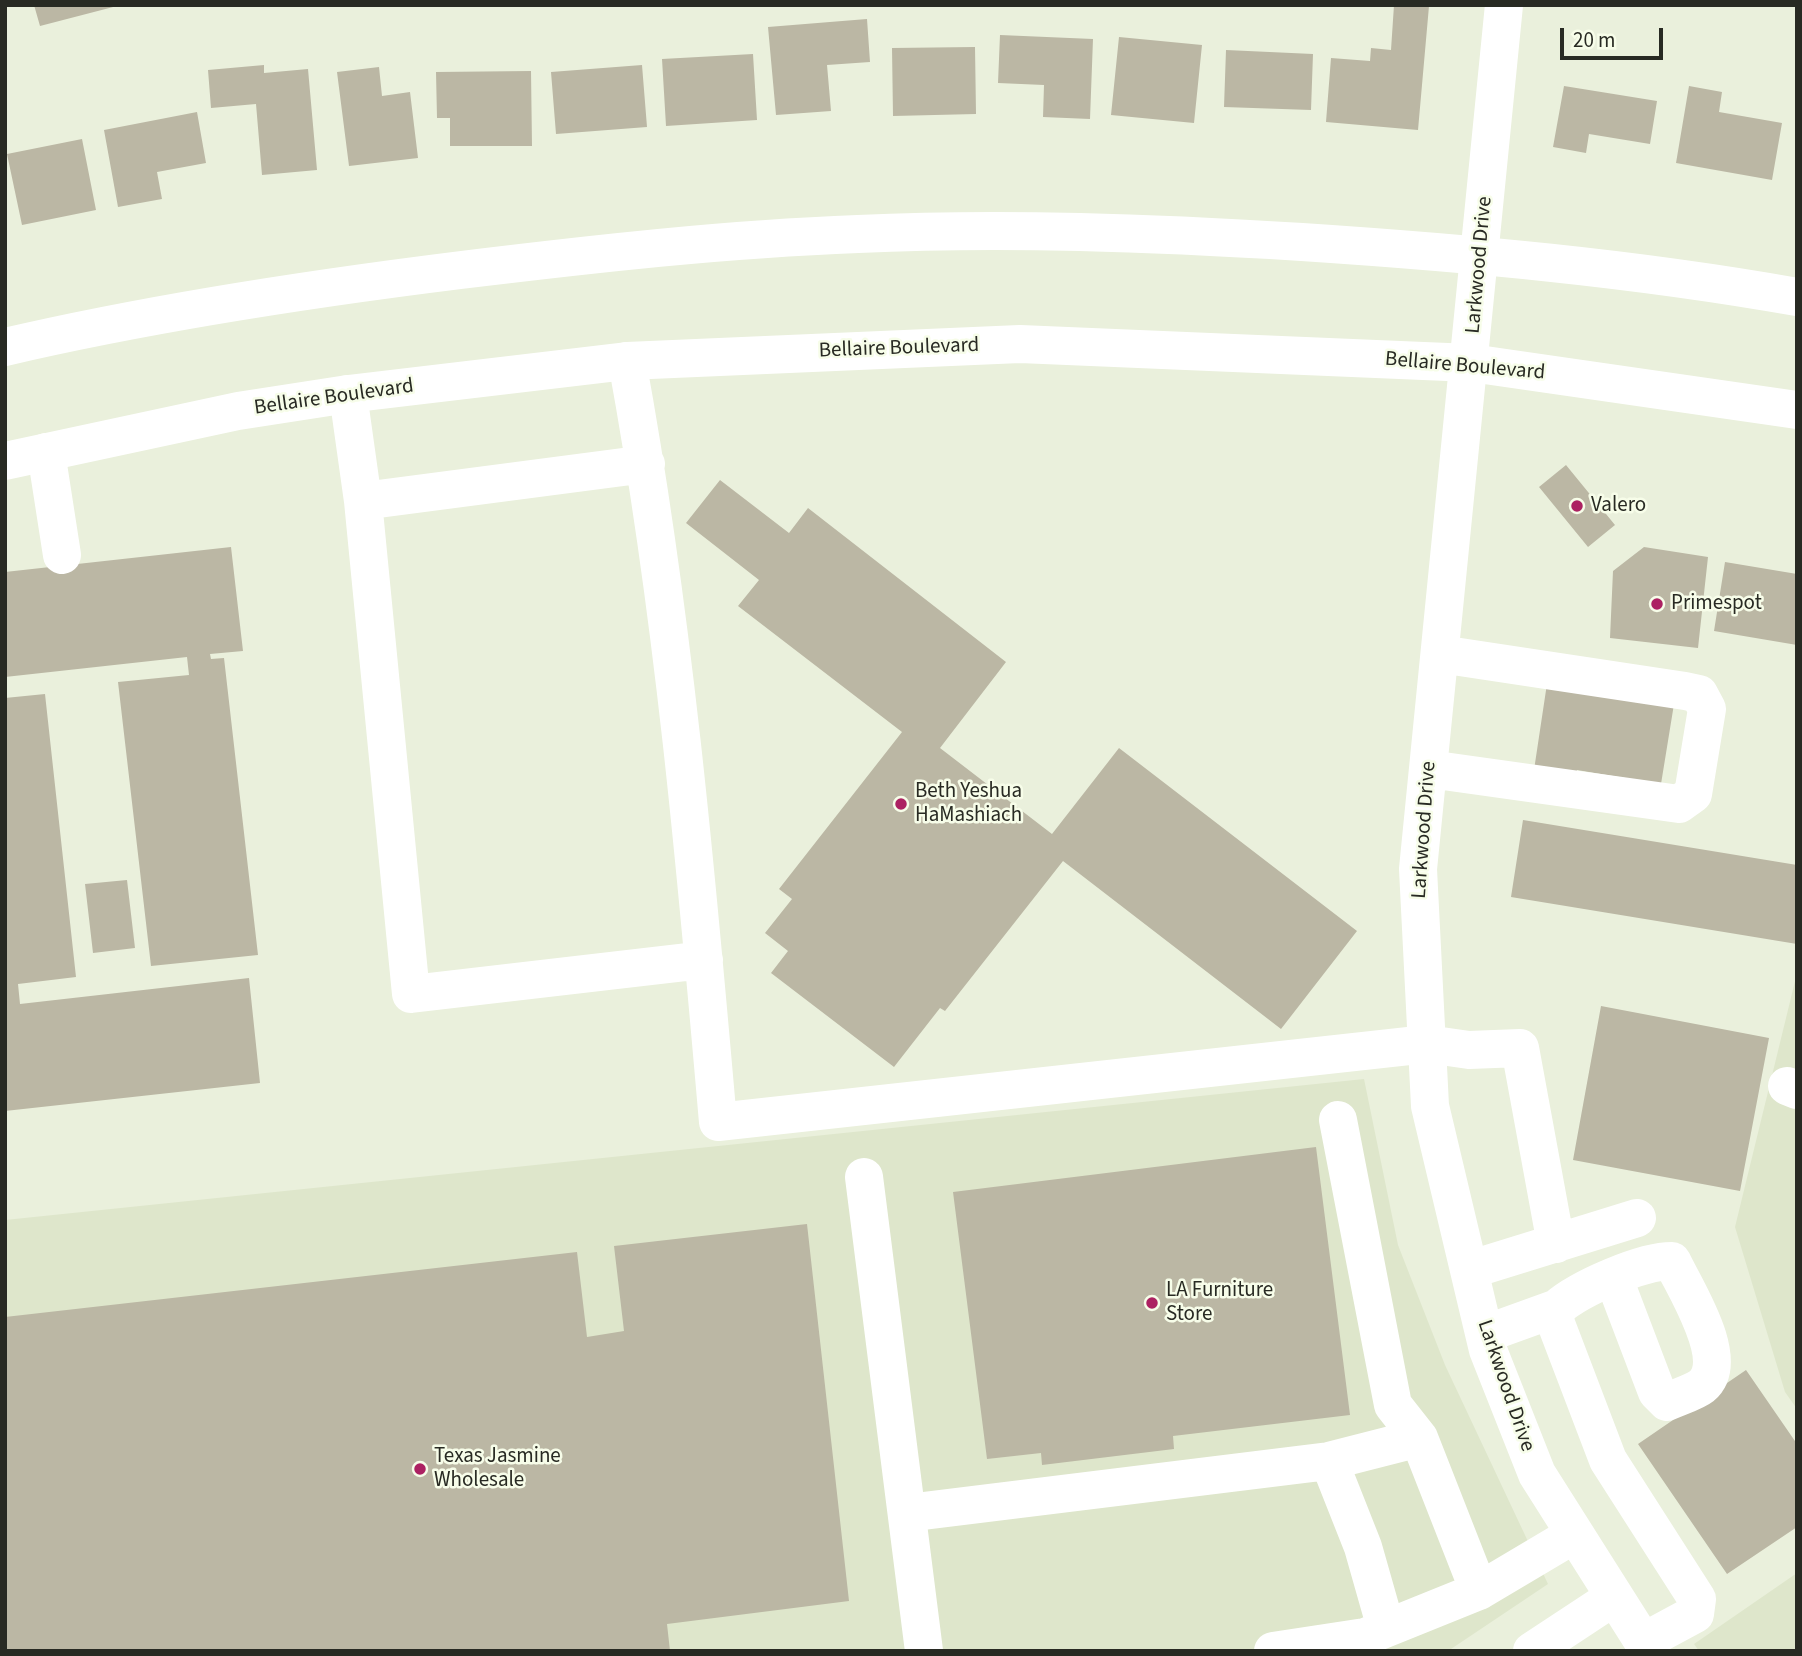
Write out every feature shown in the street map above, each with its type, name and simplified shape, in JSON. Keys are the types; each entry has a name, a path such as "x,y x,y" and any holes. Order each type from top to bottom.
{"main road":[{"name":"Larkwood Drive","path":"1504,5 1471,363 1418,869 1430,1106 1485,1334 1537,1474 1646,1646"},
{"path":"5,347 95,326 332,286 616,251 859,233 1122,231 1480,254 1797,297"},
{"name":"Bellaire Boulevard","path":"5,461 237,411 348,394 627,361 1020,344 1471,363 1797,410"},
{"path":"627,361 661,568 704,960 718,1122 1427,1044 1469,1050 1520,1048 1556,1244"},
{"path":"348,394 363,501 411,994 704,960"},
{"path":"46,452 62,555"},
{"path":"363,501 646,464"},
{"path":"1429,769 1679,804 1693,794 1707,709 1699,694 1685,691 1440,654"},
{"path":"1338,1119 1393,1405 1419,1438 1479,1591"},
{"path":"864,1177 924,1651"},
{"path":"1469,1270 1637,1218"},
{"path":"1485,1334 1557,1308 1573,1295 1614,1279"},
{"path":"1557,1308 1555,1321 1608,1460 1697,1599 1695,1615 1646,1646"},
{"path":"907,1513 1329,1461 1419,1438"},
{"path":"1329,1461 1363,1547 1386,1628"},
{"path":"1273,1651 1365,1637 1479,1591 1575,1534"},
{"path":"1532,1651 1614,1597"}],"shaded area":[{"path":"1797,973 1797,1409 1785,1392 1735,1227"},
{"path":"1364,1079 1398,1245 1445,1365 1548,1584 1448,1651 5,1651 5,1220"},
{"path":"1797,1573 1797,1651 1699,1651 1694,1644"}],"building":[{"path":"34,5 117,5 117,6 40,26"},
{"path":"1394,5 1429,6 1418,130 1326,122 1331,58 1370,61 1371,48 1391,50"},
{"path":"867,19 870,62 827,65 831,111 776,115 768,27"},
{"path":"1000,35 1093,39 1090,119 1043,117 1044,85 998,83"},
{"path":"1119,37 1202,45 1194,123 1111,115"},
{"path":"975,47 976,114 893,116 892,48"},
{"path":"1226,50 1313,54 1311,110 1224,107"},
{"path":"753,54 757,120 666,126 662,59"},
{"path":"264,65 264,73 308,69 317,170 262,175 256,104 211,108 208,70"},
{"path":"642,65 647,127 556,134 551,72"},
{"path":"379,67 382,96 410,92 418,158 349,166 337,72"},
{"path":"531,71 532,146 450,146 450,118 437,118 436,72"},
{"path":"1564,86 1657,101 1650,144 1589,134 1586,153 1553,147"},
{"path":"1689,86 1722,92 1719,112 1782,123 1772,180 1676,163"},
{"path":"197,112 206,163 157,172 162,199 118,207 104,130"},
{"path":"82,139 96,210 22,225 7,154"},
{"name":"Valero","path":"1566,465 1615,525 1588,547 1539,487"},
{"path":"720,480 789,533 808,508 1006,662 940,748 1052,834 1119,748 1357,931 1281,1029 1063,861 945,1011 940,1008 894,1067 771,973 788,951 765,933 792,899 779,889 902,732 738,606 759,580 686,523"},
{"path":"231,547 243,651 210,654 211,659 224,658 258,955 151,966 118,682 189,675 187,657 5,677 5,572"},
{"name":"Primespot","path":"1644,547 1708,557 1698,648 1610,638 1613,571"},
{"path":"1725,562 1797,574 1797,645 1714,631"},
{"path":"1548,677 1674,704 1661,784 1577,770 1575,777 1534,770"},
{"path":"45,694 76,977 18,984 20,1004 249,978 260,1083 5,1111 5,698"},
{"path":"1523,820 1797,865 1797,944 1511,897"},
{"path":"127,880 135,948 93,953 85,884"},
{"path":"1601,1006 1769,1038 1740,1191 1573,1160"},
{"name":"LA Furniture Store","path":"1316,1147 1350,1415 1173,1436 1174,1449 1042,1465 1041,1453 987,1459 953,1192"},
{"name":"Texas Jasmine Wholesale","path":"807,1224 849,1601 667,1624 670,1651 5,1651 5,1317 577,1252 587,1337 624,1331 614,1246"},
{"path":"1746,1370 1797,1444 1797,1527 1727,1574 1638,1444"}],"place":[{"name":"Valero","path":"1577,506"},
{"name":"Primespot","path":"1657,604"},
{"name":"Beth Yeshua HaMashiach","path":"901,804"},
{"name":"LA Furniture Store","path":"1152,1303"},
{"name":"Texas Jasmine Wholesale","path":"420,1469"}]}
